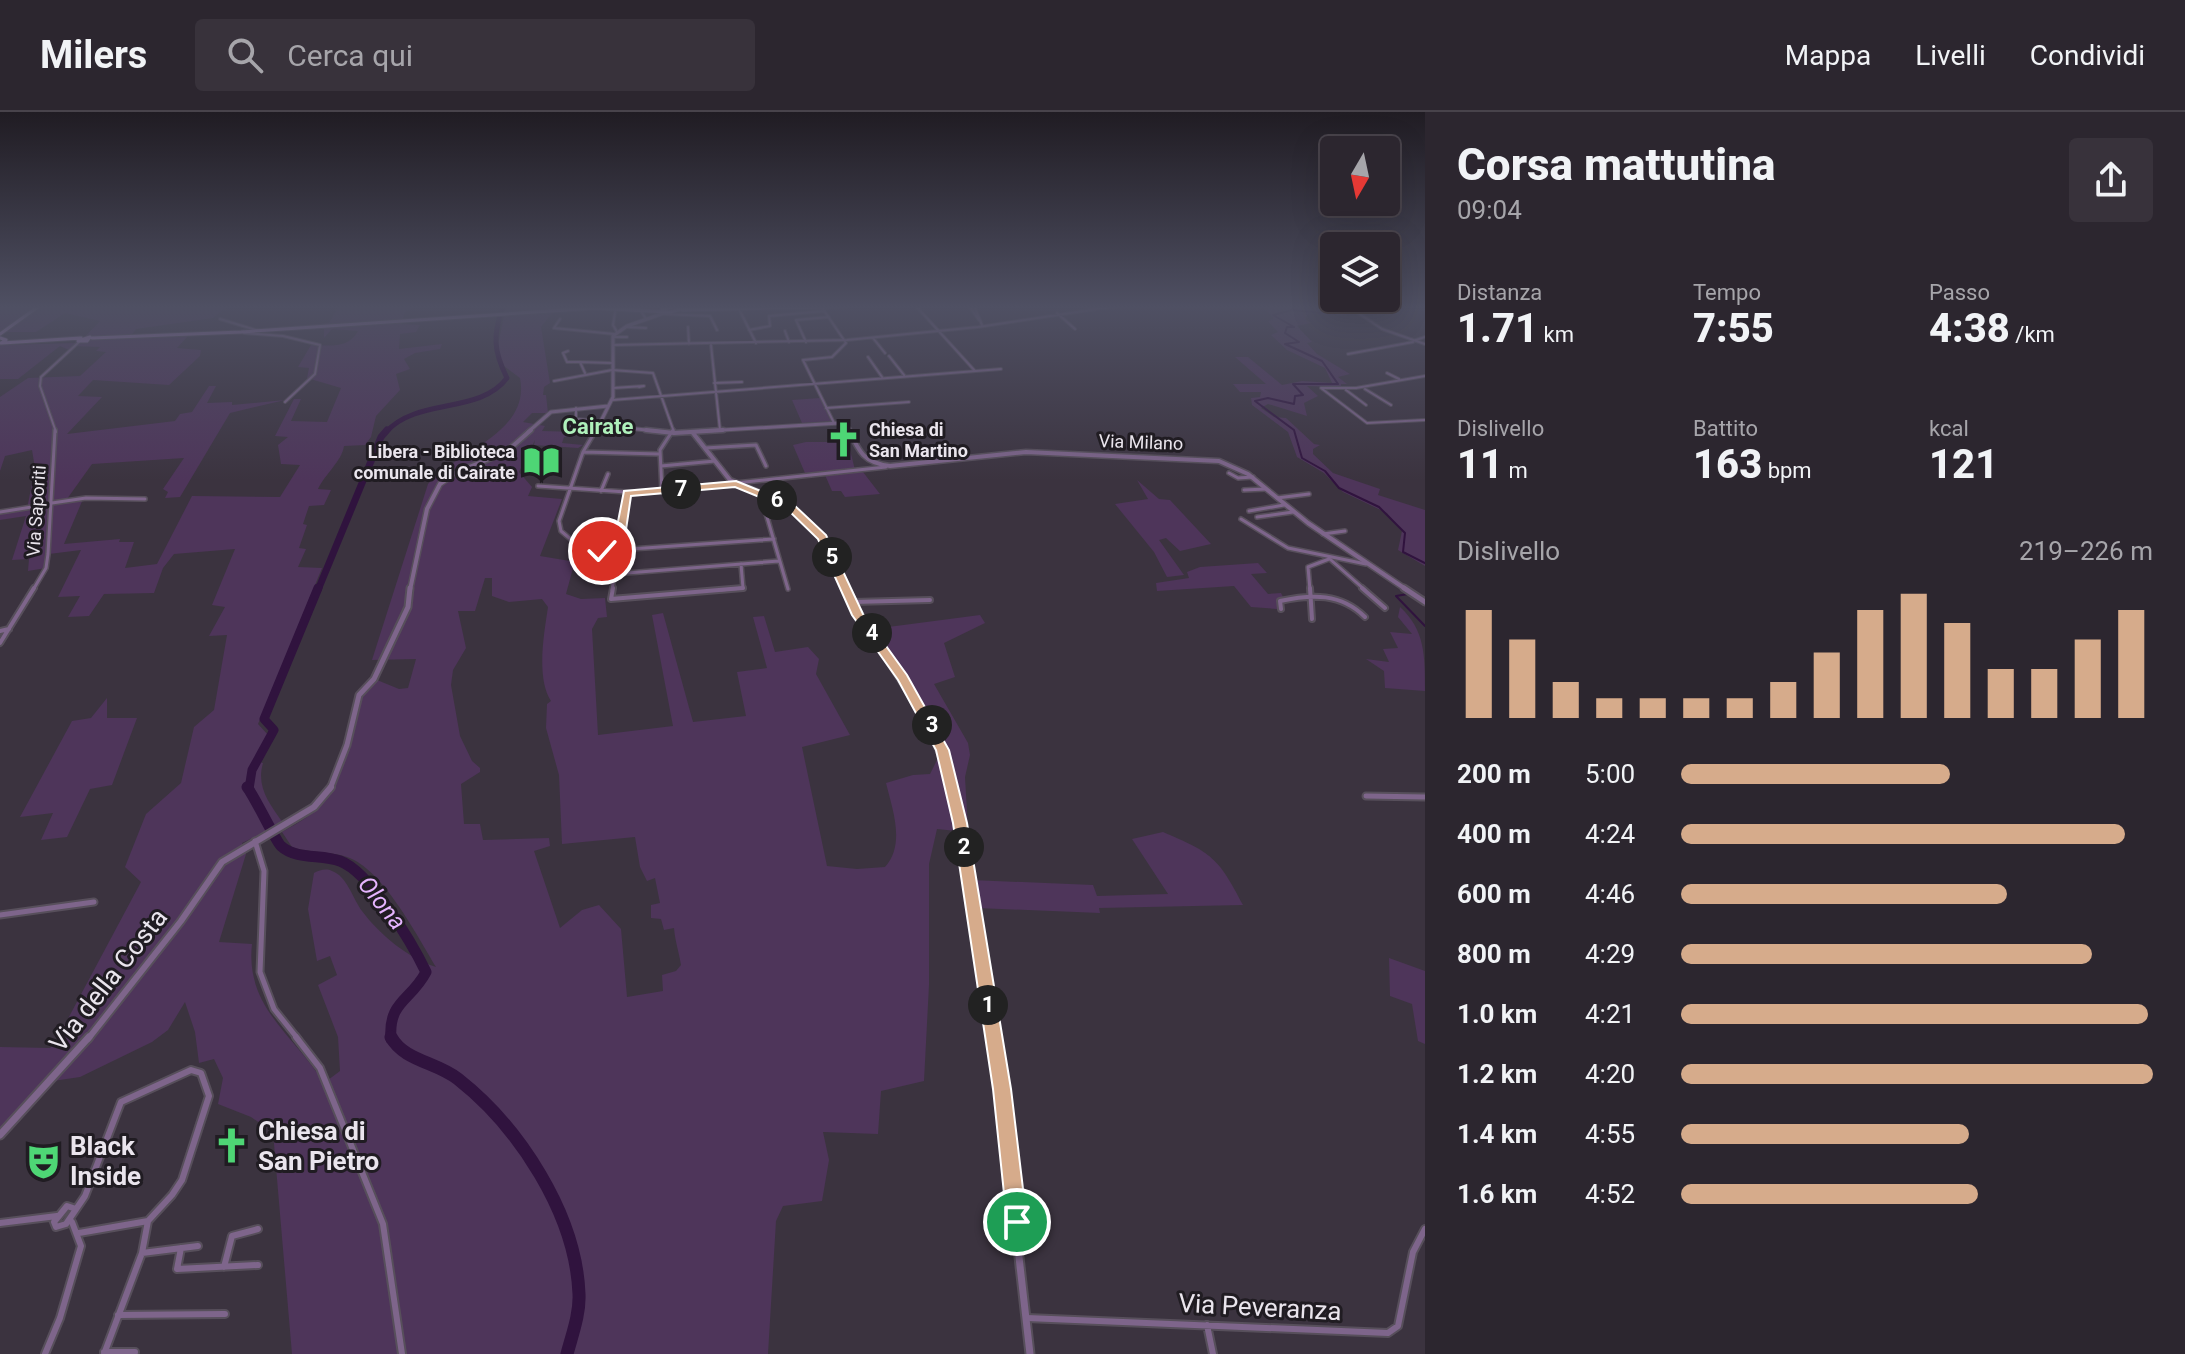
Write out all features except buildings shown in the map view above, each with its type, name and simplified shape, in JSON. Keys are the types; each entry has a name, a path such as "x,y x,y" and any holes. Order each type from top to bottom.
{"street":[{"name":"Via Saporiti","path":"0,643 46,568 56,432 40,386 45,372 54,364"},
{"path":"285,402 316,371 314,364"},
{"path":"581,364 585,373"},
{"path":"612,364 612,400 583,452 559,521 561,531 592,550 774,539"},
{"path":"713,364 720,430"},
{"path":"806,364 834,423"},
{"path":"873,364 882,377"},
{"path":"895,364 904,375"},
{"path":"969,364 975,371"},
{"path":"612,400 1001,369"},
{"path":"554,381 612,370 651,372 660,384 674,433"},
{"path":"1387,373 1401,380"},
{"path":"1425,376 1363,387 1321,388 1367,423 1425,420"},
{"path":"714,383 742,382"},
{"path":"613,388 639,387"},
{"path":"1363,387 1391,405"},
{"path":"1344,388 1366,405"},
{"path":"826,408 909,402"},
{"path":"576,419 576,408 607,408"},
{"name":"Via della Costa","path":"0,1135 77,1053 181,921 217,868 244,848 314,807 329,791 347,745 359,695 378,673 408,607 411,575 429,503 440,484 454,474 506,452 551,412 576,408"},
{"path":"595,431 569,430 570,422 576,419 620,429 674,433 834,423 848,427 861,456 876,466"},
{"path":"692,432 736,484 794,509 817,531 852,602 910,691 942,750 960,823 1002,1089 1030,1354"},
{"path":"662,491 659,454 674,433"},
{"path":"705,448 756,445 766,466"},
{"path":"583,452 659,454"},
{"name":"Via Milano","path":"876,466 1026,452 1215,460 1253,477 1323,534 1425,602"},
{"path":"661,466 715,461"},
{"path":"538,486 627,493 662,491 876,466"},
{"path":"1229,473 1238,478 1253,477"},
{"path":"601,491 608,474"},
{"path":"1244,490 1266,489"},
{"path":"627,493 611,599 743,588 741,564"},
{"path":"760,493 788,589"},
{"path":"1277,498 1309,494"},
{"path":"0,512 86,498 145,499"},
{"path":"1249,511 1284,505"},
{"path":"1257,517 1293,512"},
{"path":"1241,519 1282,546 1329,559 1366,564"},
{"path":"1323,534 1345,531"},
{"path":"1312,619 1308,567 1329,559"},
{"path":"1329,559 1385,608"},
{"path":"614,574 779,561"},
{"path":"1281,609 1280,601 1309,594 1353,603 1365,617"},
{"path":"852,602 930,600"},
{"path":"0,631 9,629"},
{"path":"1366,796 1425,797"},
{"path":"257,840 264,871 260,972 274,1009 320,1068 383,1224 402,1354"},
{"path":"0,915 94,902"},
{"path":"57,1216 56,1227 67,1227 85,1199 116,1108 127,1098 196,1069 206,1079 209,1096 179,1186 148,1221 142,1253 104,1353 135,1352"},
{"path":"0,1223 57,1216 67,1206 76,1209"},
{"path":"79,1233 148,1221"},
{"path":"45,1354 60,1318 81,1246 79,1233 72,1222"},
{"path":"224,1267 232,1236 258,1229"},
{"name":"Via Peveranza","path":"1027,1318 1388,1333 1398,1326 1418,1238 1425,1229"},
{"path":"142,1253 198,1246"},
{"path":"181,1248 177,1269 258,1265"},
{"path":"118,1315 225,1314"},
{"path":"1207,1325 1213,1354"}],"shaded area":[{"path":"0,364 37,364 18,379 0,379"},
{"path":"93,364 191,364 169,385 93,380 78,396 102,397 67,434 175,421 180,414 192,412 209,386 216,386 207,403 232,402 232,405 285,400 230,413 180,497 165,498 168,492 163,489 184,458 92,464 67,499 83,499 64,544 120,539 119,542 134,542 125,568 157,564 192,496 280,497 300,465 281,464 278,445 288,437 275,436 294,399 301,399 291,421 327,422 341,388 307,378 309,368 298,367 300,364 407,364 410,369 396,374 400,390 376,416 371,437 365,445 344,446 318,489 331,490 324,505 309,506 303,524 307,525 299,548 306,549 298,567 322,568 258,724 269,736 254,761 263,763 263,787 283,823 242,843 246,854 219,942 252,944 252,966 264,1003 324,1083 340,1071 338,1037 318,985 337,975 330,956 317,961 308,909 314,873 330,870 337,874 346,883 362,911 386,937 415,958 436,967 398,905 373,875 347,857 292,847 282,832 317,809 335,786 360,703 367,690 377,680 399,689 408,688 416,659 372,660 428,484 440,472 488,440 514,414 520,397 520,378 501,364 547,364 550,383 544,387 543,395 546,395 548,413 532,413 523,422 545,426 542,431 578,432 574,437 564,437 562,443 583,445 578,448 534,445 535,440 519,472 532,487 528,496 562,499 540,556 588,564 587,568 573,568 566,594 581,599 605,598 607,617 598,618 592,629 598,735 673,726 652,615 663,613 693,722 746,716 737,672 767,668 753,617 764,616 775,652 808,647 819,659 816,674 850,735 802,747 827,866 857,869 885,867 895,848 896,837 886,783 913,775 930,774 940,754 874,640 877,636 873,629 980,615 985,623 944,643 955,677 934,684 968,743 970,755 965,777 968,829 966,832 937,829 929,864 929,985 924,1081 881,1091 878,1134 823,1132 829,1160 822,1201 783,1206 776,1221 768,1354 292,1354 273,1132 251,1117 218,1104 223,1078 214,1059 199,1063 195,1032 185,1002 168,1030 152,1042 80,1077 53,1081 0,1135 0,1047 50,1048 55,1043 141,882 125,867 146,814 181,783 194,727 214,710 227,635 209,636 225,607 212,605 235,549 174,554 163,568 154,593 104,594 89,616 68,617 80,596 58,597 81,550 49,554 46,568 28,571 29,559 12,560 26,516 0,520 0,513 27,509 35,468 32,450 5,456 0,471 0,397 28,378 80,376","holes":["485,578 492,578 492,596 509,602 542,599 548,607 542,668 551,701 547,704 546,728 559,775 562,844 635,837 640,867 647,881 655,878 660,903 651,905 651,918 661,919 664,930 674,928 681,965 676,971 662,975 663,991 627,997 621,929 599,905 582,910 560,928 534,851 550,846 549,838 483,840 480,824 464,824 461,784 480,772 480,768 472,761 460,736 451,685 453,670 466,648 458,611 475,611"]},
{"path":"1243,364 1256,364 1282,385 1302,381 1332,383 1325,368 1316,364 1333,364 1350,374 1338,377 1347,384 1341,384 1341,387 1307,386 1318,396 1304,403 1307,416 1268,404 1261,408 1274,417 1286,418 1314,444 1320,445 1313,449 1313,454 1333,473 1380,489 1378,495 1425,510 1425,566 1398,550 1402,531 1387,513 1343,492 1324,473 1297,457 1288,432 1252,405 1251,398 1260,397 1261,392 1240,392 1233,384 1266,384"},
{"path":"820,398 831,421 802,423 792,400"},
{"path":"848,442 855,470 805,473 793,445"},
{"path":"863,472 880,494 845,497 841,491 832,491 825,475"},
{"path":"1137,480 1159,499 1170,500 1211,544 1180,551 1166,538 1159,540 1184,575 1167,577 1154,552 1115,504 1148,499"},
{"path":"1258,563 1267,573 1251,574 1268,594 1281,593 1283,597 1278,600 1277,609 1251,607 1234,586 1157,591 1156,583 1189,578 1187,572 1200,567"},
{"path":"1400,607 1414,625 1422,644 1425,691 1385,688 1384,671 1366,659 1389,662 1383,649 1398,648 1390,632 1412,634 1398,617"},
{"path":"107,698 107,718 137,718 112,785 90,789 67,837 41,840 53,813 20,817 72,721 91,718"},
{"path":"1163,832 1212,858 1227,876 1243,905 1099,908 1100,913 977,908 971,880 1093,885 1097,896 1168,894 1132,839"},
{"path":"1389,958 1425,971 1425,1044 1418,1041 1412,1004 1390,996"}],"waterway":[{"name":"Olona","path":"386,432 414,414 465,402 495,390 507,378 501,364"},
{"path":"1324,364 1338,384 1293,384 1303,395 1295,396 1294,404 1268,398 1255,401 1294,430 1302,458 1325,471 1339,488 1379,507 1405,533 1403,552 1425,563"},
{"name":"Olona","path":"318,590 381,437 387,430"},
{"name":"Olona","path":"249,789 252,770 274,730 264,719 318,588"},
{"path":"1408,594 1396,596 1425,626"},
{"name":"Olona","path":"247,787 281,846 301,855 340,861 352,868 377,893 411,944 426,972 397,1009 391,1037"},
{"name":"Olona","path":"391,1037 404,1051 450,1073 481,1099 522,1147 540,1174 567,1233 575,1264 579,1302 567,1354"}],"place":[{"name":"Chiesa di San Martino","path":"843,439"},
{"name":"Libera - Biblioteca comunale di Cairate","path":"541,461"},
{"name":"Chiesa di San Pietro","path":"232,1146"},
{"name":"Black Inside","path":"44,1161"}],"district":[{"name":"Cairate","path":"598,426"}],"route":[{"path":"602,551 618,550 622,509 627,493 736,484 783,502 802,515 822,537 858,615 903,678 933,728 942,750 960,823 1002,1089 1017,1222"}]}
